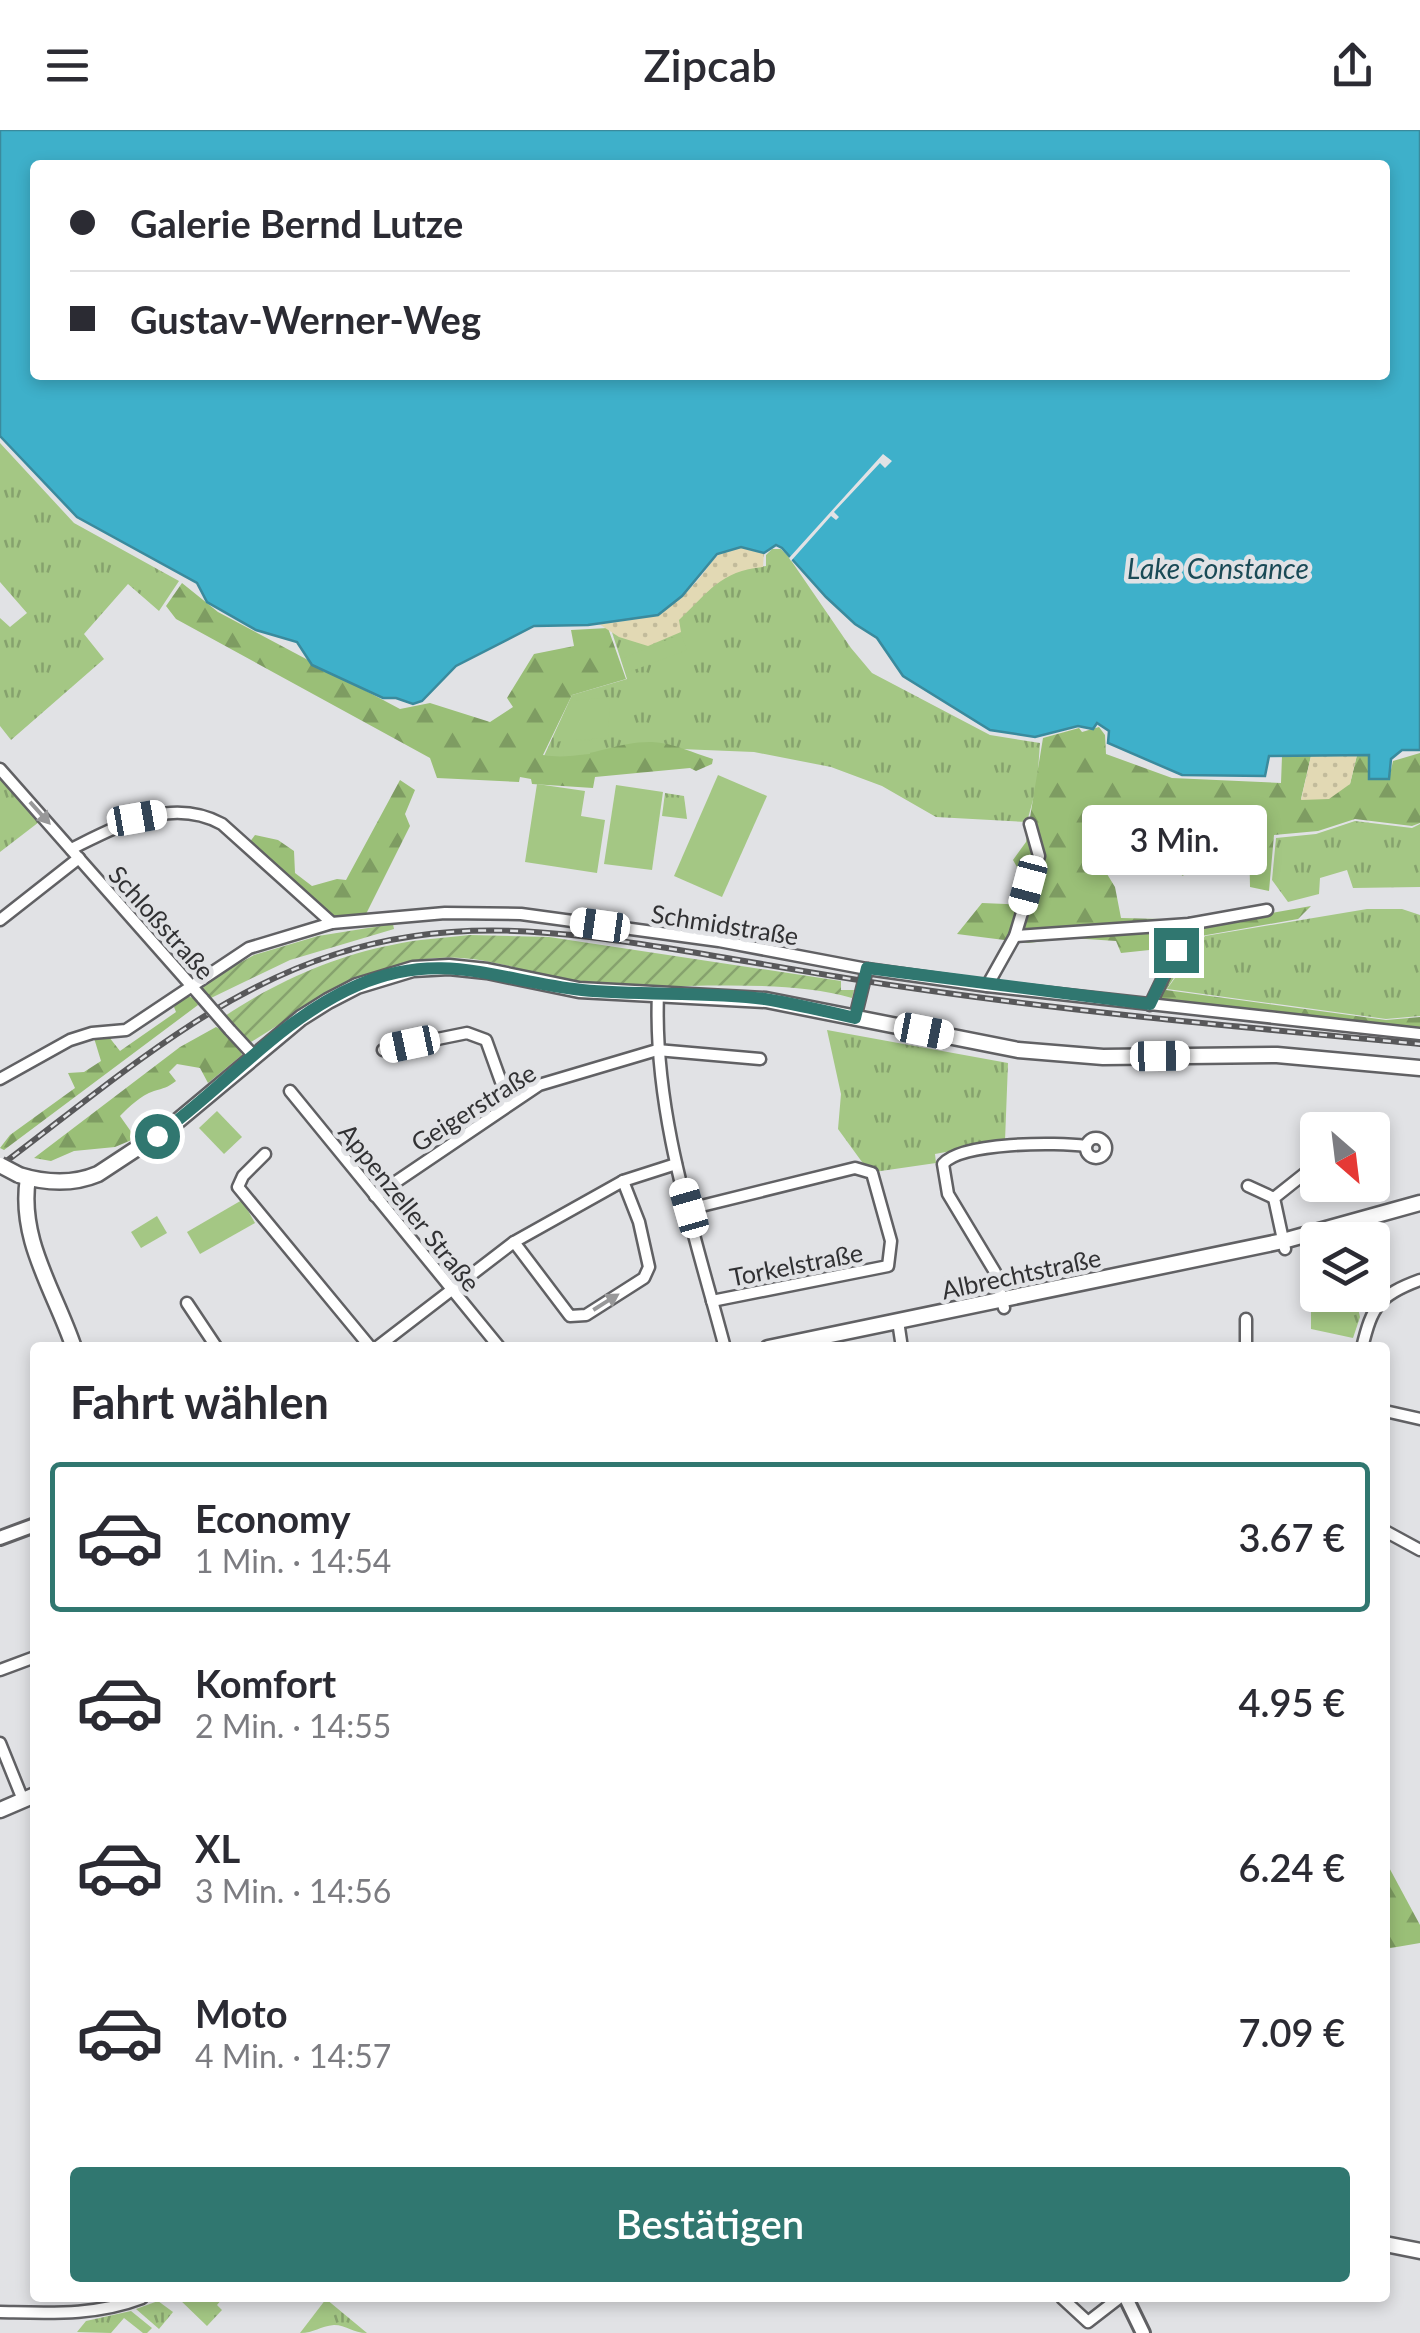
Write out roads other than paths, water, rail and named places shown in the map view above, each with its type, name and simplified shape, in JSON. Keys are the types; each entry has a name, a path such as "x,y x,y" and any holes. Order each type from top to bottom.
{"main road":[{"path":"0,1165 24,1176 73,1181 98,1174 174,1124 328,1000 357,986 413,969 487,971 579,990 766,1000 1046,1053 1102,1057 1276,1054 1420,1068"},
{"path":"24,1176 30,1238 72,1342"},
{"name":"Albrechtstraße","path":"803,1342 898,1326 1284,1245 1420,1202"},
{"name":"Albrechtstraße","path":"1386,1222 1420,1212"},
{"name":"Albrechtstraße","path":"1284,1245 1300,1243"},
{"name":"Albrechtstraße","path":"835,1342 898,1326"},
{"path":"0,1801 26,1796"},
{"path":"0,1810 26,1796"},
{"path":"1390,2245 1420,2251"}],"street":[{"name":"Schloßstraße","path":"0,769 254,1056"},
{"path":"0,920 75,854 137,818 184,813 210,817 222,824 332,923"},
{"path":"987,986 1015,936 1039,856 1030,824"},
{"path":"1015,936 1189,924 1267,910"},
{"name":"Schmidstraße","path":"0,1079 70,1040 92,1033 126,1030 249,948 332,923 445,913 521,914 719,941 987,986 1420,1034"},
{"path":"1150,1004 1189,924"},
{"path":"855,1018 867,968"},
{"path":"658,993 657,1050 664,1108 722,1342"},
{"path":"382,1050 466,1033 486,1040 509,1104"},
{"path":"657,1050 760,1059"},
{"name":"Geigerstraße","path":"375,1196 539,1085 657,1050"},
{"name":"Appenzeller Straße","path":"290,1091 495,1342"},
{"path":"1004,1304 996,1272 948,1194 944,1164 948,1158 993,1148 1086,1146"},
{"path":"265,1154 243,1176 238,1188 369,1342"},
{"path":"382,1342 514,1242 623,1182 676,1164"},
{"name":"Torkelstraße","path":"689,1208 844,1170 865,1169 872,1173 891,1241 888,1266 712,1301"},
{"path":"1274,1198 1300,1177"},
{"path":"514,1242 570,1316 586,1315 644,1278 649,1267 639,1222 623,1182"},
{"path":"1248,1186 1274,1198"},
{"path":"1274,1198 1284,1245"},
{"path":"1364,1342 1370,1316 1381,1299 1420,1280"},
{"path":"187,1303 213,1342"},
{"path":"1246,1319 1246,1342"},
{"path":"898,1326 901,1342"},
{"path":"1390,1412 1420,1419"},
{"path":"0,1538 30,1527"},
{"path":"1390,1534 1420,1550"},
{"path":"0,1670 30,1658"},
{"path":"0,1743 26,1796"},
{"path":"0,2312 88,2312 131,2302"},
{"path":"1066,2302 1088,2322 1116,2302"},
{"path":"1124,2302 1143,2333"}],"water":[{"name":"Lake Constance","path":"0,130 1420,130 1420,750 1402,750 1391,759 1389,779 1369,779 1369,755 1269,756 1265,776 1182,775 1108,743 1109,731 1097,723 1093,729 1078,726 1035,737 990,730 903,676 877,638 855,624 776,545 764,553 741,547 717,554 682,596 658,615 588,625 534,626 456,666 422,701 413,704 383,698 312,665 297,642 256,630 207,602 197,583 77,517 0,436"}],"railway":[{"path":"0,1166 160,1045 245,993 336,954 380,942 465,931 592,937 980,998 1420,1044"}]}
